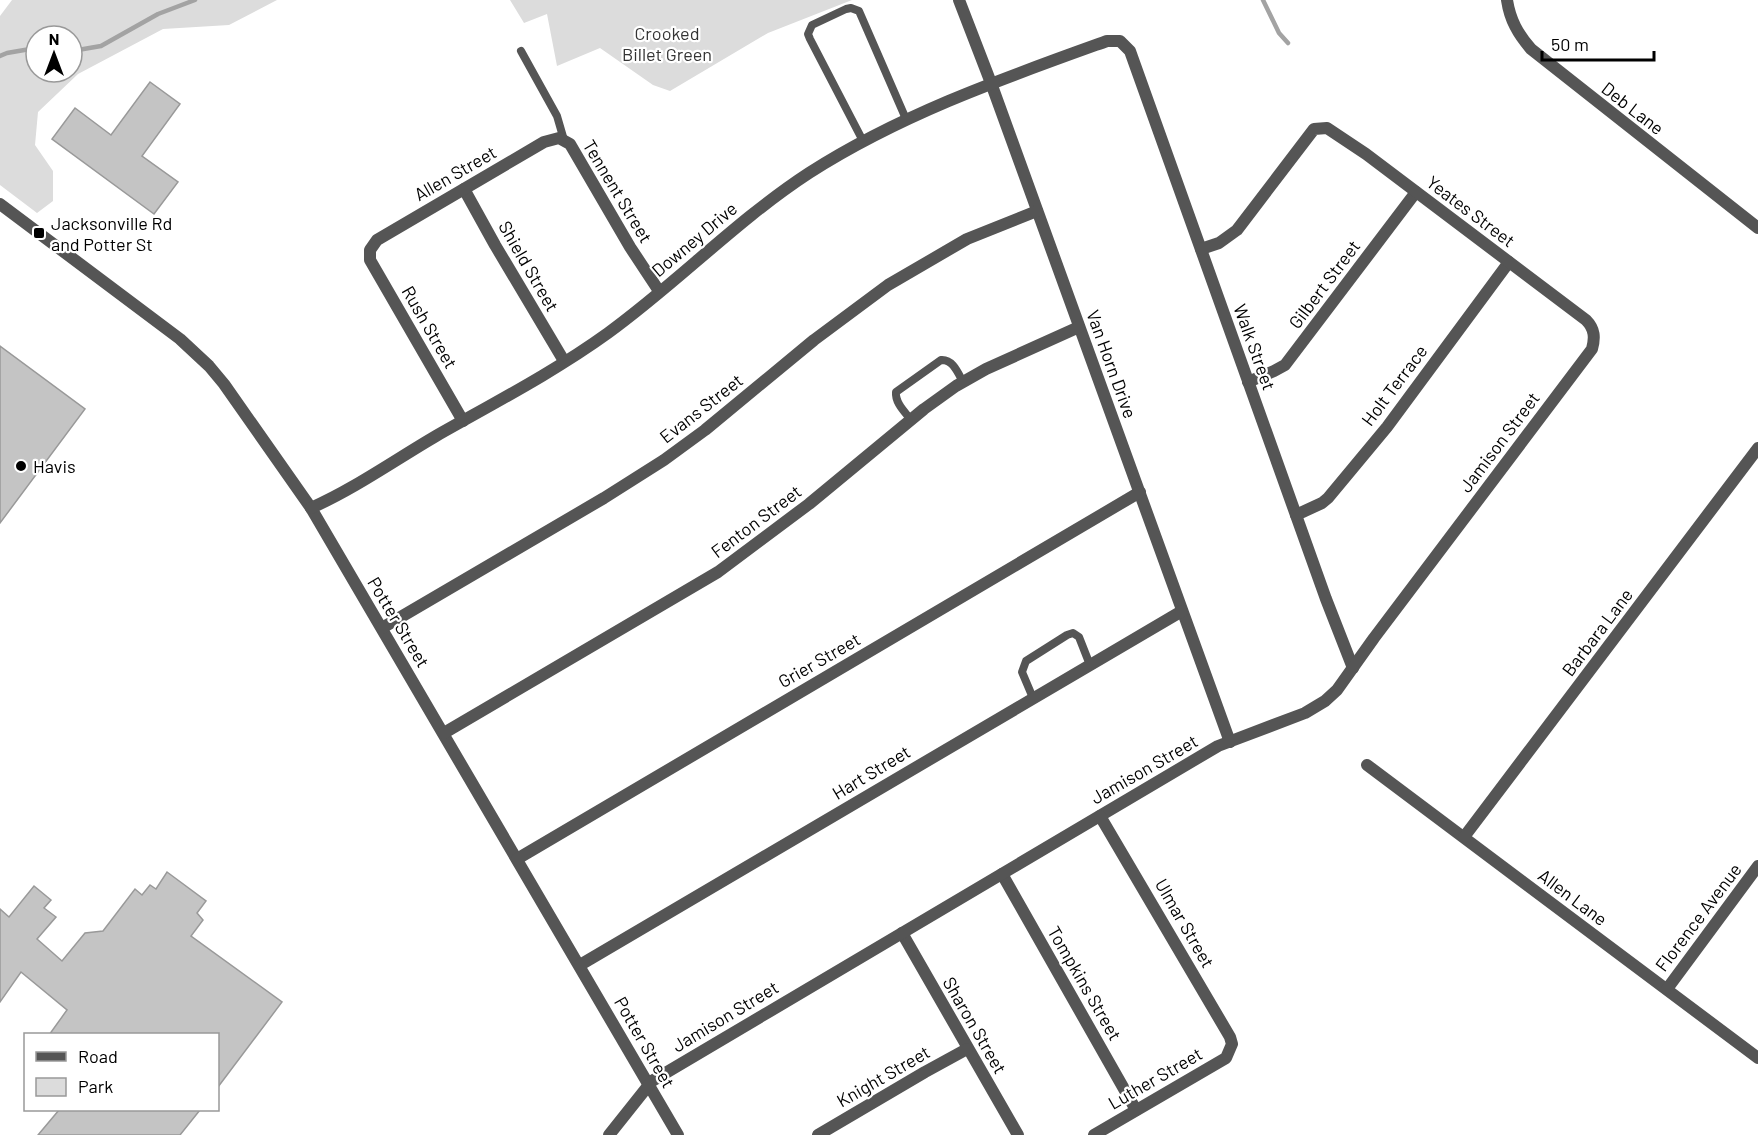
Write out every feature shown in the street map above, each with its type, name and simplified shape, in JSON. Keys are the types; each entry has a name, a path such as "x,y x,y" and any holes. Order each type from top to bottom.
{"street":[{"name":"Van Horn Drive","path":"959,0 992,83 1230,742"},
{"name":"Deb Lane","path":"1507,0 1519,35 1544,61 1758,228"},
{"name":"Downey Drive","path":"311,508 463,421 607,333 748,217 808,173 863,141 906,119 992,83 1107,41 1120,41"},
{"name":"Walk Street","path":"1120,41 1130,51 1353,668"},
{"name":"Yeates Street","path":"1201,249 1219,243 1237,230 1314,129 1327,128 1357,147 1586,320 1594,332"},
{"name":"Allen Street","path":"370,250 377,240 544,142 559,138 564,140"},
{"name":"Tennent Street","path":"564,140 570,144 630,247 659,291"},
{"name":"Shield Street","path":"464,189 564,361"},
{"name":"Gilbert Street","path":"1248,382 1274,371 1289,359 1416,192"},
{"name":"Potter Street","path":"0,204 195,352 224,384 311,508 678,1135"},
{"name":"Evans Street","path":"382,628 604,498 664,460 705,430 838,321 888,285 967,239 1037,211"},
{"name":"Rush Street","path":"370,250 370,260 463,421"},
{"name":"Holt Terrace","path":"1296,515 1328,498 1386,427 1509,262"},
{"name":"Fenton Street","path":"444,733 718,572 809,504 911,420 963,382 996,364 1079,327"},
{"name":"Jamison Street","path":"609,1135 649,1084 1218,746 1305,713 1325,701 1337,690 1592,349 1594,332"},
{"name":"Barbara Lane","path":"1464,837 1758,448"},
{"name":"Grier Street","path":"517,860 1140,492"},
{"name":"Hart Street","path":"580,965 1182,611"},
{"name":"Allen Lane","path":"1367,765 1758,1058"},
{"name":"Ulmar Street","path":"1100,816 1230,1037 1230,1050"},
{"name":"Florence Avenue","path":"1667,989 1758,866"},
{"name":"Tompkins Street","path":"1002,874 1136,1110"},
{"name":"Sharon Street","path":"902,933 1018,1135"},
{"name":"Knight Street","path":"818,1135 967,1049"},
{"name":"Luther Street","path":"1094,1135 1226,1058 1230,1050"}],"lane":[{"path":"863,141 810,39 808,34 812,25 846,9 859,11 906,119"},
{"path":"521,51 557,116 564,140"},
{"path":"911,420 898,403 895,397 896,392 941,360 950,361 963,382"},
{"path":"1033,698 1022,672 1026,661 1067,635 1073,633 1079,637 1090,665"}],"green space":[{"path":"12,0 277,0 229,25 163,29 84,71 84,24 24,24 24,84 67,84 38,112 35,145 53,171 53,201 37,213 0,185 0,16"},
{"name":"Crooked Billet Green","path":"510,0 852,0 768,33 670,91 653,85 600,48 557,66 547,14 524,23"}],"building":[{"path":"150,82 180,104 142,156 178,182 154,214 52,139 75,108 111,135"},
{"name":"Havis","path":"0,346 85,409 0,523"},
{"path":"167,872 206,901 197,913 203,920 191,936 282,1002 219,1086 219,1033 50,1033 67,1010 21,972 0,1002 0,909 9,917 34,886 51,900 44,908 56,917 37,939 62,961 85,933 103,931 135,889 142,895 150,885 156,889"},
{"path":"58,1111 199,1111 180,1135 38,1135"}],"waterway":[{"path":"84,49 101,46 158,14 195,0"},
{"path":"1263,0 1279,33 1288,43"},
{"path":"0,56 24,50"}],"place":[{"name":"Jacksonville Rd and Potter St","path":"39,233"},
{"name":"Havis","path":"21,466"}]}
